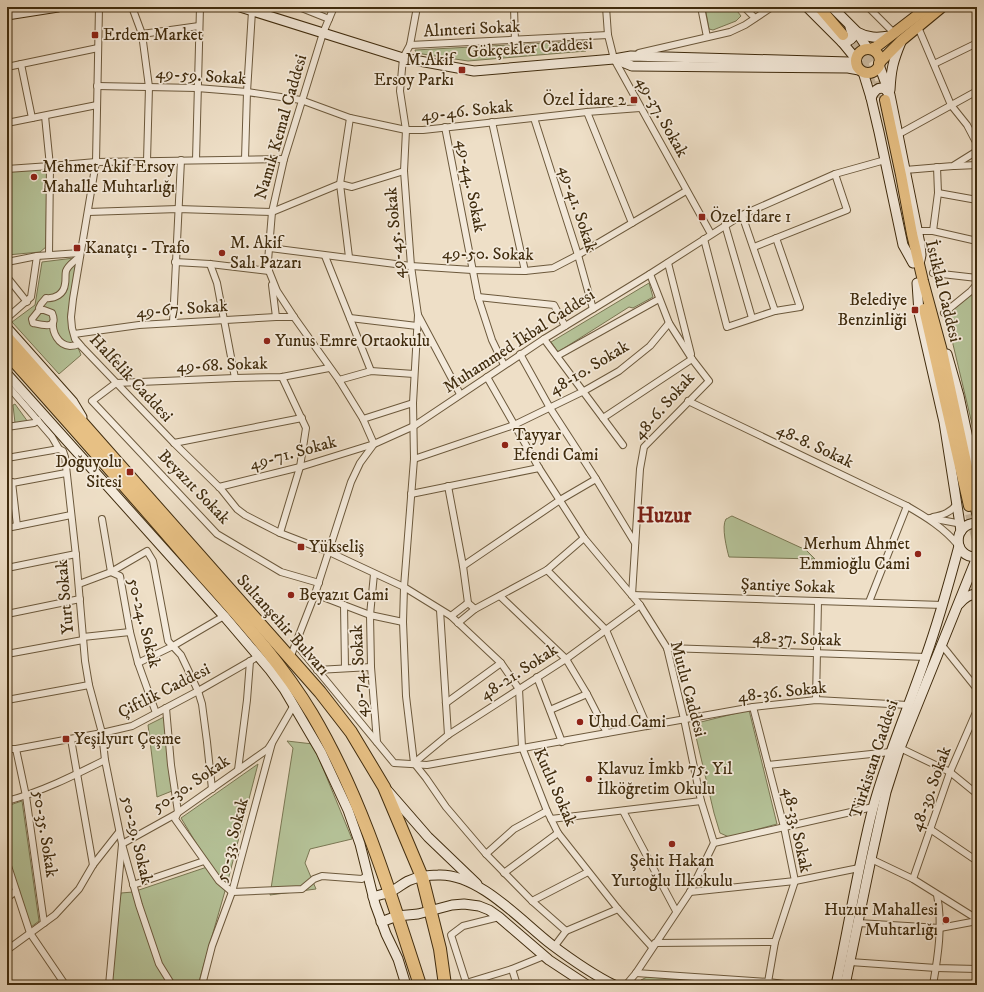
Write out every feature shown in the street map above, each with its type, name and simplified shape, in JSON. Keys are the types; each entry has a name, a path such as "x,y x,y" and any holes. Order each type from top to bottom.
{"highway":[{"name":"Sultanşehir Bulvarı","path":"7,338 290,658 351,732 384,786 422,877 440,949 445,985"},
{"name":"Sultanşehir Bulvarı","path":"7,353 270,653 288,677 312,714 340,765 365,821 420,985"}],"main road":[{"path":"819,7 847,32"},
{"path":"827,7 847,32"},
{"path":"928,7 895,36 875,70 871,72 858,65 859,52 876,47 895,36 918,27 942,7"},
{"path":"869,49 877,54 879,64"},
{"name":"İstiklal Caddesi","path":"881,99 969,522"}],"street":[{"path":"8,12 58,7"},
{"name":"Halfelik Caddesi","path":"99,7 96,162 71,317 74,334 94,361 219,487 241,512 280,533 329,552 404,587"},
{"path":"132,7 142,34 149,87 147,161"},
{"path":"196,160 200,7"},
{"name":"Gökçekler Caddesi","path":"240,7 403,58 474,71 614,59 631,56 849,62 858,65"},
{"path":"299,7 329,19"},
{"name":"Namık Kemal Caddesi","path":"334,7 323,33 301,100 284,159 272,212 269,271 277,291 363,419 374,444"},
{"path":"403,58 410,45 417,7 426,7"},
{"path":"514,7 515,41"},
{"name":"49-37. Sokak","path":"606,7 608,36 614,59 711,234"},
{"path":"701,7 707,37"},
{"path":"744,7 755,18"},
{"path":"631,56 730,32 745,26 772,7"},
{"path":"807,7 847,32 869,49"},
{"path":"832,7 847,32 858,65 881,99 899,134 921,255 916,264 903,245 885,160 881,99 879,64"},
{"path":"868,7 895,36 893,61 881,99"},
{"path":"245,159 252,11"},
{"path":"142,34 199,26"},
{"path":"918,27 951,105 967,125 977,144"},
{"path":"847,32 870,37 895,36"},
{"name":"Alınteri Sokak","path":"410,45 608,36"},
{"path":"934,64 977,43"},
{"path":"7,67 98,48"},
{"name":"49-45. Sokak","path":"403,58 400,91 406,130 404,171 411,266 418,315 460,394"},
{"name":"Gökçekler Caddesi","path":"614,59 632,66 848,68 858,65"},
{"path":"21,64 32,118"},
{"name":"49-59. Sokak","path":"98,86 197,88 247,92 301,100"},
{"path":"899,134 977,91"},
{"name":"49-46. Sokak","path":"301,100 350,118 406,130 640,108"},
{"path":"7,123 97,105"},
{"path":"587,112 632,223"},
{"path":"45,116 50,166 49,255"},
{"path":"349,257 340,184 350,118"},
{"name":"49-41. Sokak","path":"534,118 578,255 593,309"},
{"path":"492,122 525,271"},
{"name":"49-44. Sokak","path":"445,127 478,297 492,340 504,364"},
{"path":"953,166 977,151"},
{"path":"7,169 96,162 284,159"},
{"path":"173,323 175,262 182,160"},
{"name":"Muhammed İkbal Caddesi","path":"290,658 319,583 351,482 360,463 374,444 414,426 504,364 668,263 742,215 835,174 885,160"},
{"path":"905,170 977,165"},
{"path":"933,231 938,192 937,167"},
{"path":"88,212 178,209 272,212 340,184 352,187 404,171"},
{"path":"754,247 847,210 835,174"},
{"name":"49-50. Sokak","path":"270,248 411,266 472,270 525,271 553,268 578,255 686,191"},
{"path":"938,192 977,200"},
{"path":"742,215 775,311"},
{"path":"725,225 752,318"},
{"path":"917,231 933,231 977,241"},
{"path":"704,239 727,327 775,311 800,307 776,238"},
{"path":"7,262 37,256 80,255"},
{"path":"53,322 45,326 33,323 32,319 46,298 52,298 62,292 66,284 66,271 80,255"},
{"path":"7,318 31,297 37,256"},
{"path":"325,256 371,371"},
{"path":"175,262 210,264 269,271"},
{"path":"668,263 692,359"},
{"path":"210,264 217,283 223,320 231,350 235,378"},
{"path":"933,272 977,278"},
{"path":"650,274 669,323 692,359"},
{"path":"7,278 27,302"},
{"path":"271,279 276,317"},
{"path":"920,283 936,311 957,389 977,481"},
{"name":"Türkistan Caddesi","path":"836,985 859,868 874,807 890,752 926,657 943,605 959,546 958,537 969,522 956,504 944,422 919,313 920,283"},
{"path":"944,313 971,291 977,284"},
{"path":"478,297 554,304 565,326"},
{"path":"557,356 659,298"},
{"path":"40,309 52,313 54,319 54,334 58,339 70,346 80,344"},
{"path":"418,315 413,403 414,459 404,587 403,622 406,696 414,763 446,807 486,854 532,901 566,931"},
{"name":"49-67. Sokak","path":"74,334 139,325 294,317"},
{"path":"350,318 417,326"},
{"name":"48-10. Sokak","path":"414,459 514,425 584,391 619,371 650,346 669,323"},
{"path":"7,328 73,402 96,438"},
{"path":"544,339 623,445"},
{"path":"520,354 550,408 635,543"},
{"path":"603,418 692,359"},
{"name":"48-6. Sokak","path":"632,595 640,469 644,447 709,381 692,359"},
{"name":"Sultanşehir Bulvarı","path":"7,363 36,385"},
{"name":"49-68. Sokak","path":"116,383 282,377 329,368"},
{"path":"338,380 371,371 414,374"},
{"path":"7,374 259,656 277,679 294,705 321,752 340,792 360,844 372,897 381,922 398,959 406,985"},
{"path":"280,533 300,468 306,428 282,377"},
{"name":"Mutlu Caddesi","path":"487,377 539,468 584,538 640,605 667,648 701,801 714,843"},
{"name":"Beyazıt Sokak","path":"116,383 92,401 217,534 281,572 319,583"},
{"path":"7,385 52,437 59,449 7,458"},
{"name":"48-8. Sokak","path":"688,401 907,506 928,518"},
{"path":"363,419 413,403"},
{"path":"174,443 302,418"},
{"path":"7,427 34,423 38,420"},
{"name":"49-71. Sokak","path":"219,487 300,468 374,444"},
{"name":"Yurt Sokak","path":"59,449 65,457 76,554 88,685 102,734"},
{"path":"411,494 539,468"},
{"path":"7,472 17,526"},
{"path":"9,483 66,473"},
{"path":"463,566 560,500 596,479"},
{"path":"448,486 463,566 468,603 475,609"},
{"path":"928,518 942,516 948,513 956,504"},
{"path":"869,602 907,506"},
{"path":"7,528 71,515"},
{"path":"928,518 969,522"},
{"path":"928,518 952,538 964,553 975,557"},
{"name":"50-24. Sokak","path":"102,519 111,572 120,576 130,632 138,664 156,713"},
{"path":"458,623 475,609 547,570 584,538"},
{"path":"79,584 111,572 146,551 153,561 168,641 181,655 198,692 204,717 212,789"},
{"path":"7,568 76,554"},
{"name":"Türkistan Caddesi","path":"845,984 886,792 900,748 972,569 975,557"},
{"path":"972,569 977,580"},
{"path":"547,570 606,630 647,726"},
{"name":"49-74. Sokak","path":"374,574 370,615 371,667 377,742"},
{"path":"404,587 451,616 501,663 519,689"},
{"path":"315,594 370,615 403,622"},
{"path":"956,608 966,597 977,594"},
{"name":"Şantiye Sokak","path":"632,595 943,605"},
{"path":"500,596 566,659 608,733"},
{"path":"7,614 80,599"},
{"path":"816,700 818,601"},
{"path":"451,616 468,603"},
{"path":"344,605 345,668"},
{"name":"48-21. Sokak","path":"414,763 448,735 566,659 640,605"},
{"path":"440,610 448,735"},
{"path":"138,664 173,646 224,616"},
{"path":"7,654 83,639 130,632"},
{"path":"296,644 377,742"},
{"path":"941,644 977,689"},
{"name":"48-37. Sokak","path":"667,648 926,657"},
{"name":"Çiftlik Caddesi","path":"7,749 16,749 102,734 132,726 198,692 259,656"},
{"path":"238,770 247,700 250,661"},
{"path":"446,703 501,663"},
{"path":"317,670 371,667"},
{"path":"537,677 562,742"},
{"path":"7,700 88,685"},
{"name":"Kutlu Sokak","path":"519,689 522,748 547,811 558,833 618,909 654,945"},
{"path":"550,710 587,694"},
{"name":"48-36. Sokak","path":"377,742 394,763 427,764 562,742 753,707 816,700 908,705"},
{"name":"50-33. Sokak","path":"202,985 212,946 232,892 272,743 294,705"},
{"name":"48-33. Sokak","path":"753,707 784,827 795,881 775,942 768,982"},
{"path":"166,708 171,765 178,812 175,819 219,881 232,892 302,889 314,879 322,876 362,879 367,875"},
{"name":"48-39. Sokak","path":"913,879 950,772 977,710"},
{"name":"50-29. Sokak","path":"102,734 105,760 119,832 133,884 159,964 172,985"},
{"path":"71,739 93,865"},
{"name":"50-30. Sokak","path":"122,844 178,812 268,749 272,743"},
{"path":"900,748 950,772 977,794"},
{"name":"50-35. Sokak","path":"16,749 26,796 44,923"},
{"path":"768,765 890,752"},
{"path":"7,801 26,796 77,775 105,760"},
{"path":"384,786 428,837 486,891 554,947 585,969 614,985"},
{"path":"551,819 701,801"},
{"path":"626,985 636,973 690,892 714,843 874,807"},
{"path":"486,854 514,829 547,811"},
{"path":"623,811 676,912"},
{"path":"930,829 977,861"},
{"path":"7,950 55,914 79,889 93,865 119,832"},
{"path":"504,873 558,833"},
{"path":"109,985 122,844"},
{"path":"871,859 913,879 977,920"},
{"path":"133,884 204,861"},
{"path":"7,863 30,933 62,984"},
{"path":"690,892 795,881 859,868"},
{"path":"532,901 588,872"},
{"path":"372,897 389,892 407,881 422,877 440,875 465,880 486,891"},
{"path":"7,898 16,891"},
{"path":"933,985 940,928 940,909 937,895"},
{"path":"381,922 397,916 418,914 452,904 470,904 484,908 499,917 562,970 587,985"},
{"path":"554,947 566,931 618,909"},
{"path":"499,917 463,926 451,935 466,984 512,969 544,956"},
{"path":"858,923 940,928 977,920"},
{"path":"654,945 775,942"},
{"path":"850,962 936,968 977,969"},
{"path":"512,969 518,985"},
{"path":"636,973 793,985"},
{"path":"973,985 977,979"},
{"path":"845,984 871,985"}],"green space":[{"path":"705,7 734,7 741,16 736,21 713,30 709,29"},
{"path":"585,41 586,51 468,61 416,53 415,50"},
{"path":"47,169 46,247 40,252 7,255 7,171"},
{"path":"74,258 76,262 68,315 70,328 81,355 59,374 12,322 35,305 42,262"},
{"path":"649,283 653,297 633,308 629,307 558,352 551,342"},
{"path":"977,290 977,445 946,315"},
{"path":"15,404 28,422 15,423 13,405"},
{"path":"732,516 806,550 815,559 729,557 724,527 726,519"},
{"path":"749,710 777,824 729,837 720,833 693,724"},
{"path":"164,717 172,791 157,797 148,725"},
{"path":"287,741 313,744 352,839 310,849 305,863 316,889 270,895 293,748"},
{"path":"258,764 227,884 198,985 107,985 121,893 133,892 210,866 181,818"},
{"path":"22,801 39,921 31,927 7,855 7,806"},
{"path":"647,977 700,980 699,985 640,985 641,980"},
{"path":"701,980 759,984 701,985"}],"tunnel":[{"path":"847,30 871,62 885,100"},
{"path":"853,49 864,65 878,102"},
{"path":"970,514 977,540"}],"place":[{"name":"Erdem Market","path":"95,35"},
{"name":"M.Akif Ersoy Parkı","path":"462,70"},
{"name":"Özel İdare 2","path":"634,100"},
{"name":"Mehmet Akif Ersoy Mahalle Muhtarlığı","path":"34,177"},
{"name":"Özel İdare 1","path":"702,217"},
{"name":"Kanatçı - Trafo","path":"77,248"},
{"name":"M. Akif Salı Pazarı","path":"222,253"},
{"name":"Belediye Benzinliği","path":"915,310"},
{"name":"Yunus Emre Ortaokulu","path":"267,341"},
{"name":"Tayyar Efendi Cami","path":"505,445"},
{"name":"Doğuyolu Sitesi","path":"130,472"},
{"name":"Yükseliş","path":"301,547"},
{"name":"Merhum Ahmet Emmioğlu Cami","path":"918,554"},
{"name":"Beyazıt Cami","path":"291,595"},
{"name":"Uhud Cami","path":"580,722"},
{"name":"Yeşilyurt Çeşme","path":"66,739"},
{"name":"Klavuz İmkb 75. Yıl İlköğretim Okulu","path":"589,779"},
{"name":"Şehit Hakan Yurtoğlu İlkokulu","path":"672,844"},
{"name":"Huzur Mahallesi Muhtarlığı","path":"946,920"}],"district":[{"name":"Huzur","path":"664,516"}]}
